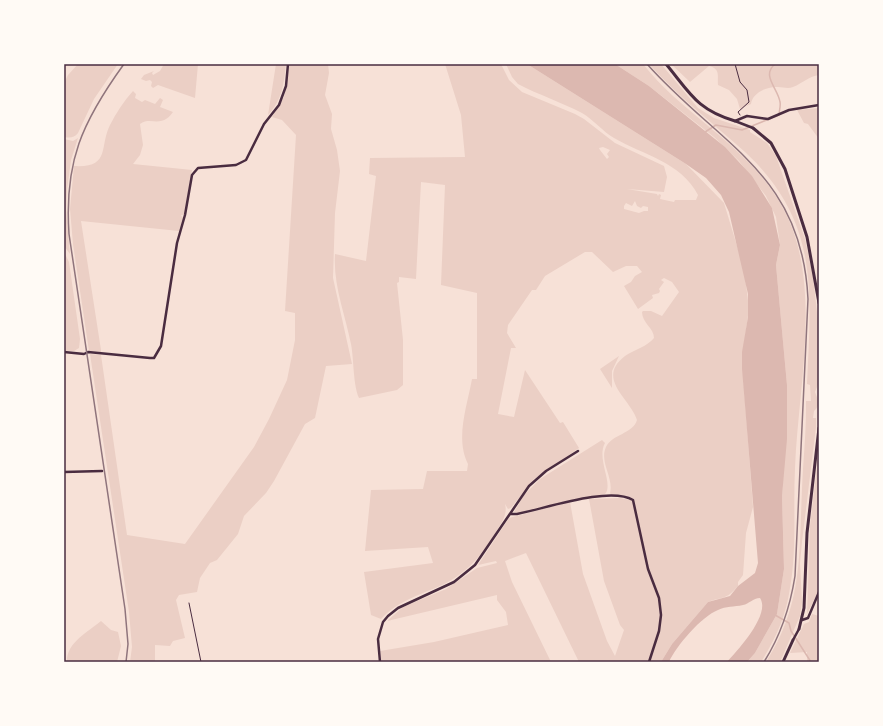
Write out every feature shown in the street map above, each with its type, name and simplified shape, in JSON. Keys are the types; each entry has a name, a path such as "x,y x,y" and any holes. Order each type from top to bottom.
{"street":[{"path":"64,352 84,354 88,352 150,358 154,358 157,355 161,346 177,243 185,215 192,175 198,168 236,165 246,160 264,124 281,101 286,86 288,64"},
{"path":"666,64 702,107 715,115 753,128 771,143 784,169 807,237 819,303"},
{"path":"735,121 746,116 768,119 779,113 819,105"},
{"path":"783,662 802,620 807,533 819,428"},
{"path":"380,662 378,639 383,622 388,616 398,608 448,585 467,572 482,556 523,493 535,481 558,463 578,451"},
{"path":"64,472 102,471"},
{"path":"509,514 517,514 565,502 607,496 628,497 633,500 648,568 654,587 660,598 661,615 659,631 649,662"},
{"path":"802,620 808,618 819,592"}],"lane":[{"path":"189,603 201,662"}],"path":[{"path":"735,121 740,114 738,112 749,102 747,90 740,82 736,64"}],"shaded area":[{"path":"78,64 118,64 94,99 78,133 75,136 68,138 64,137 64,83 68,75"},
{"path":"164,64 198,64 195,98 158,85 153,88 150,80 146,81 141,79 144,75 154,71 152,73 153,75 160,71"},
{"path":"276,64 286,64 282,91 276,104 268,115"},
{"path":"289,64 328,64 329,73 325,95 332,114 331,129 337,150 340,171 335,213 333,278 352,364 326,366 315,418 305,424 274,481 266,493 244,516 238,534 217,560 210,563 200,578 197,592 179,595 176,600 185,638 173,641 170,646 155,645 155,662 130,662 132,647 129,612 90,354 101,355 127,535 185,544 254,447 287,380 295,340 295,313 285,311 296,135 282,120 272,117 284,97"},
{"path":"445,64 501,64 509,80 522,92 575,114 584,119 615,143 664,166 667,177 664,192 627,189 657,194 658,196 659,194 661,195 660,199 674,202 675,200 696,200 698,195 691,184 672,167 614,138 582,113 518,84 512,77 506,64 527,64 686,164 724,203 744,269 749,308 742,361 753,507 746,533 743,575 738,582 738,586 727,596 708,602 672,644 661,662 579,662 526,553 505,561 512,582 551,662 381,662 380,651 434,642 508,625 506,612 497,600 497,595 387,621 403,607 446,589 477,568 497,563 496,561 478,565 509,518 570,502 583,574 607,641 615,656 624,630 620,625 604,581 589,499 620,498 635,501 629,496 611,495 611,487 605,464 604,453 606,447 613,439 635,425 637,420 634,412 618,389 614,381 613,373 617,364 625,356 645,346 654,338 642,312 651,311 662,316 679,292 672,282 664,278 661,280 664,282 659,289 659,293 652,295 653,298 638,309 624,286 642,272 637,266 626,266 613,272 592,252 585,252 545,276 536,290 532,290 508,325 507,333 516,348 511,348 498,414 514,417 525,370 560,423 563,422 579,448 534,479 511,508 508,509 505,504 506,512 496,532 481,554 463,572 448,582 396,606 381,619 371,615 364,572 433,563 428,547 365,551 371,490 423,489 427,471 467,471 468,464 462,444 462,433 472,379 477,379 477,293 441,285 445,185 421,182 416,279 399,277 399,282 397,283 403,340 403,385 397,390 359,398 357,393 351,344 336,277 335,254 366,261 376,176 369,174 370,158 465,157 461,115","holes":["603,147 610,150 607,154 609,157 607,159 599,148","635,201 637,206 641,208 643,206 648,207 648,211 639,213 624,209 626,203 632,206"]},
{"path":"527,64 615,64 649,86 725,147 752,176 772,208 780,245 776,265 787,385 787,439 782,496 784,569 777,614 755,653 747,662 727,662 752,632 761,613 762,605 760,598 740,606 724,608 712,613 690,632 672,655 669,662 661,662 672,644 708,602 730,596 738,586 755,573 758,563 742,369 742,352 748,317 748,294 729,212 721,195 706,178"},
{"path":"615,64 643,64 669,92 734,148 762,177 774,193 784,210 796,239 803,270 805,336 794,483 794,543 792,573 783,617 776,635 761,662 747,662 755,653 777,614 784,569 782,496 787,385 776,265 780,245 776,217 766,196 739,161 714,137 649,86"},
{"path":"649,64 661,64 698,108 714,118 750,130 750,132 767,143 776,156 805,239 813,277 818,321 819,382 815,392 818,400 818,407 814,411 813,418 816,418 816,427 800,563 802,602 800,616 780,662 766,662 778,641 787,620 797,578 806,429 806,401 811,401 810,385 807,384 810,319 806,260 799,232 787,205 769,178 745,152 684,99"},
{"path":"671,64 819,64 819,75 791,88 774,87 765,89 754,97 751,104 740,109 737,99 729,90 718,85 718,73 713,67 709,66 690,82"},
{"path":"133,91 136,94 135,98 142,102 145,100 155,104 160,98 163,100 160,107 173,112 164,120 148,121 140,124 143,145 140,155 133,164 192,170 184,215 181,215 183,218 179,231 81,221 101,352 89,351 73,244 70,209 74,166 86,166 94,164 99,160 110,125 120,107"},
{"path":"819,108 819,139 808,124 804,123 797,110"},
{"path":"78,138 71,160 67,190 66,209 70,254 64,246 64,139 73,141"},
{"path":"64,252 69,262 80,339 79,348 74,351 64,351"},
{"path":"619,356 612,371 612,388 600,369"},
{"path":"602,440 605,443 602,456 608,484 605,494 563,502 519,513 514,512 524,495 540,479"},
{"path":"819,449 819,590 807,614 810,526"},
{"path":"812,614 819,616 819,662 807,662 807,652 790,653 804,624 809,622"},
{"path":"101,621 111,630 118,632 121,646 117,662 67,662 70,649 74,644 79,638"}],"waterway":[{"path":"705,132 716,125 742,130 779,115 779,97 770,78 771,69 775,64"},
{"path":"775,615 789,623 791,631 811,662"}],"railway":[{"path":"124,64 97,105 79,144 73,164 68,208 69,234 125,609 128,644 126,662"},
{"path":"647,64 753,165 774,191 791,221 802,256 808,299 795,576 784,621 764,662"}]}
